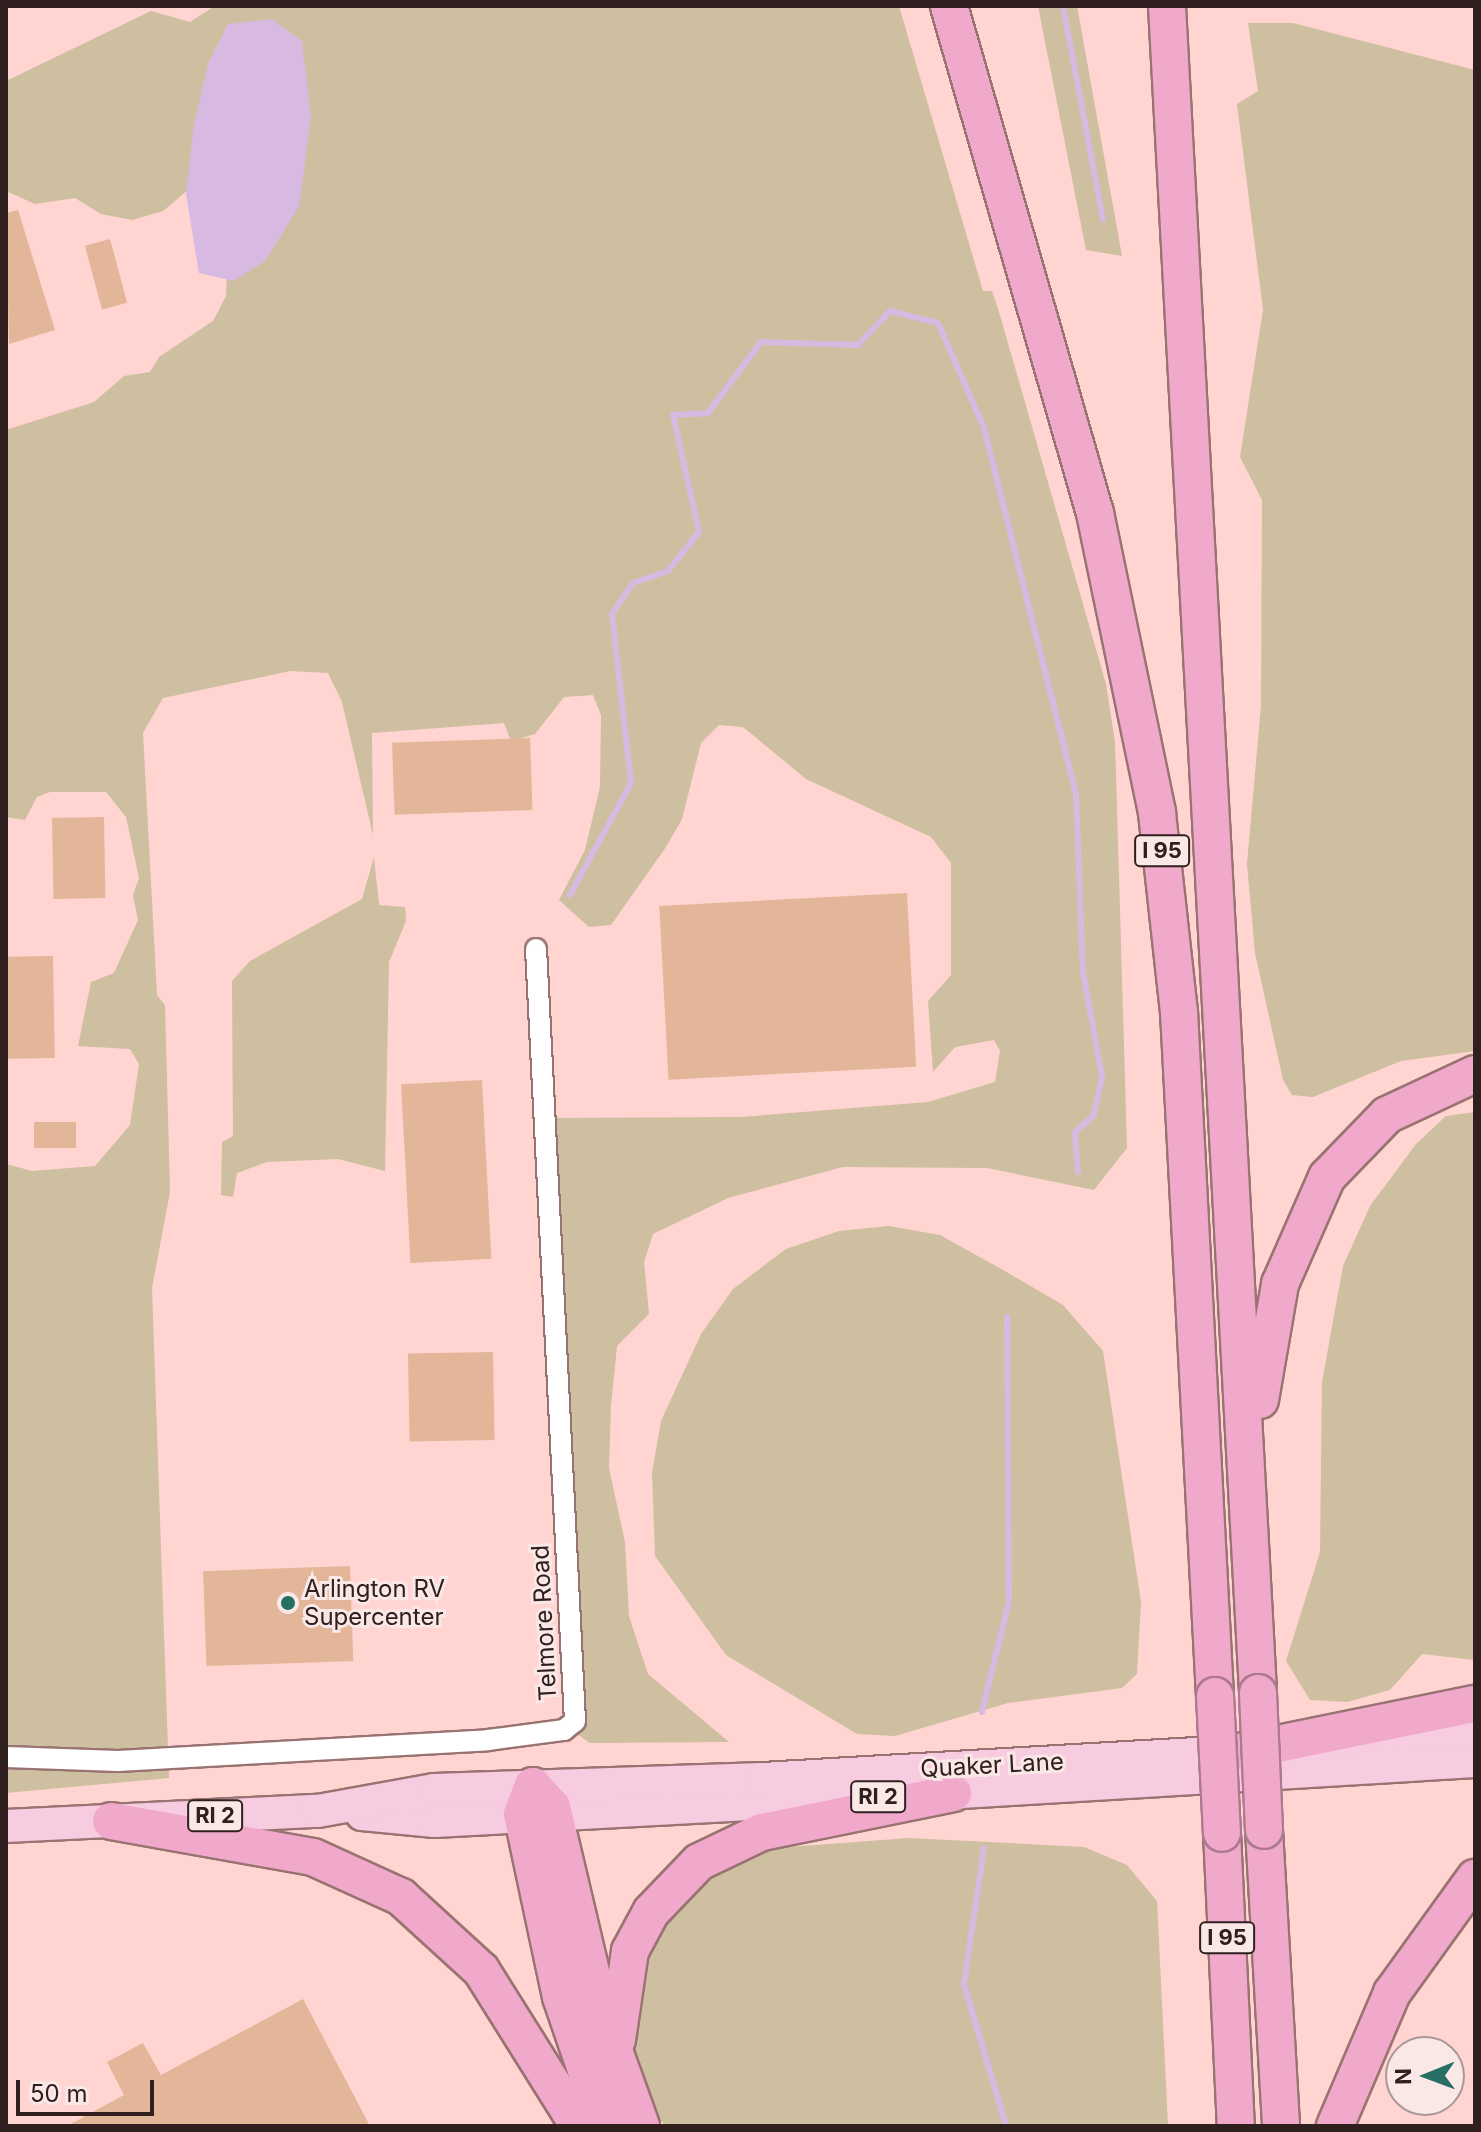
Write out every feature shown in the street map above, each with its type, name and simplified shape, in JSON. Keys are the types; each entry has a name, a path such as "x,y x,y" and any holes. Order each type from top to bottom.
{"highway":[{"name":"I 95","path":"949,6 1095,513 1157,813 1179,1012 1222,1833 1233,2126"},
{"name":"I 95","path":"1167,6 1281,2126"},
{"path":"1258,1693 1260,1396 1289,1256 1327,1177 1365,1133 1418,1096 1475,1074"},
{"path":"1243,1751 1475,1704"},
{"path":"616,2057 630,1951 651,1912 699,1862 762,1832 953,1793"},
{"path":"536,1805 641,2126"},
{"path":"536,1805 561,1997 605,2126"},
{"path":"111,1821 313,1857 401,1897 481,1970 579,2126"},
{"path":"1335,2126 1392,1993 1475,1878"}],"main road":[{"name":"Quaker Lane","path":"536,1805 1475,1735"},
{"name":"Quaker Lane","path":"6,1826 318,1811 434,1790 536,1805 953,1793 1475,1761"}],"street":[{"name":"Telmore Road","path":"6,1757 118,1761 488,1740 564,1730 575,1721 536,949"}],"shaded area":[{"path":"215,6 899,6 983,291 992,291 999,312 1106,684 1115,742 1127,1148 1094,1190 987,1168 843,1167 728,1198 653,1234 644,1262 649,1314 617,1346 611,1405 609,1468 625,1542 629,1616 648,1674 729,1742 590,1743 574,1732 546,1118 741,1117 928,1102 995,1082 1000,1051 994,1040 955,1047 933,1072 928,1001 951,975 951,863 931,837 806,779 743,727 719,725 701,743 682,819 666,847 611,925 589,927 559,900 585,850 600,787 601,715 593,695 564,697 535,734 511,741 504,723 372,733 373,835 342,702 328,673 290,671 163,698 143,733 157,995 165,1005 170,1192 152,1288 169,1778 6,1793 6,1164 32,1171 95,1166 130,1125 139,1064 130,1049 78,1046 91,982 114,973 138,920 133,895 139,878 126,817 106,792 50,792 37,797 25,820 6,817 6,430 94,402 124,376 150,372 159,357 213,321 226,296 236,37 214,50 215,103 188,190 163,211 132,220 101,214 75,198 35,204 6,191 6,81 151,11 190,22"},
{"path":"1038,6 1077,6 1122,256 1086,250"},
{"path":"272,19 302,41 311,116 299,207 265,261 234,281 199,273 186,194 194,124 208,64 228,24"},
{"path":"1248,23 1293,23 1475,70 1475,1051 1401,1061 1313,1097 1292,1095 1283,1080 1255,953 1247,864 1261,706 1262,500 1240,457 1263,310 1237,104 1258,91"},
{"path":"374,857 379,905 405,907 406,921 389,962 385,1171 338,1159 267,1162 237,1173 233,1197 221,1195 222,1142 233,1136 232,981 250,961 362,899"},
{"path":"1475,1112 1475,1660 1422,1654 1390,1690 1347,1702 1310,1700 1286,1661 1320,1552 1322,1382 1343,1266 1370,1206 1416,1144 1446,1116"},
{"path":"889,1226 940,1235 1063,1305 1103,1351 1141,1602 1137,1674 1122,1688 1008,1703 895,1736 857,1734 726,1655 655,1556 652,1473 661,1421 701,1334 733,1289 786,1249 839,1231"},
{"path":"909,1838 1084,1847 1127,1865 1157,1901 1168,2126 666,2126 635,2095 630,2077 637,1944 710,1861 775,1848"}],"building":[{"path":"18,210 55,330 9,344 6,213"},
{"path":"110,239 127,303 102,309 85,246"},
{"path":"530,738 533,810 395,815 392,743"},
{"path":"104,817 105,898 53,899 52,818"},
{"path":"907,893 916,1067 668,1080 659,906"},
{"path":"53,956 55,1058 8,1059 6,957"},
{"path":"482,1080 491,1259 410,1263 401,1084"},
{"path":"34,1122 76,1122 76,1148 34,1148"},
{"path":"493,1352 495,1440 410,1441 408,1353"},
{"path":"350,1566 353,1661 206,1666 203,1571"},
{"path":"303,1999 370,2126 67,2126 124,2095 107,2062 143,2043 161,2075"}],"waterway":[{"path":"1063,6 1103,219"},
{"path":"570,895 631,783 612,614 633,583 668,571 699,532 673,415 708,413 761,342 858,345 890,311 938,323 984,428 1076,793 1083,972 1102,1077 1094,1115 1075,1132 1078,1172"},
{"path":"982,1712 1009,1601 1007,1317"},
{"path":"984,1848 964,1984 1006,2126"}],"place":[{"name":"Arlington RV Supercenter","path":"288,1603"}]}
